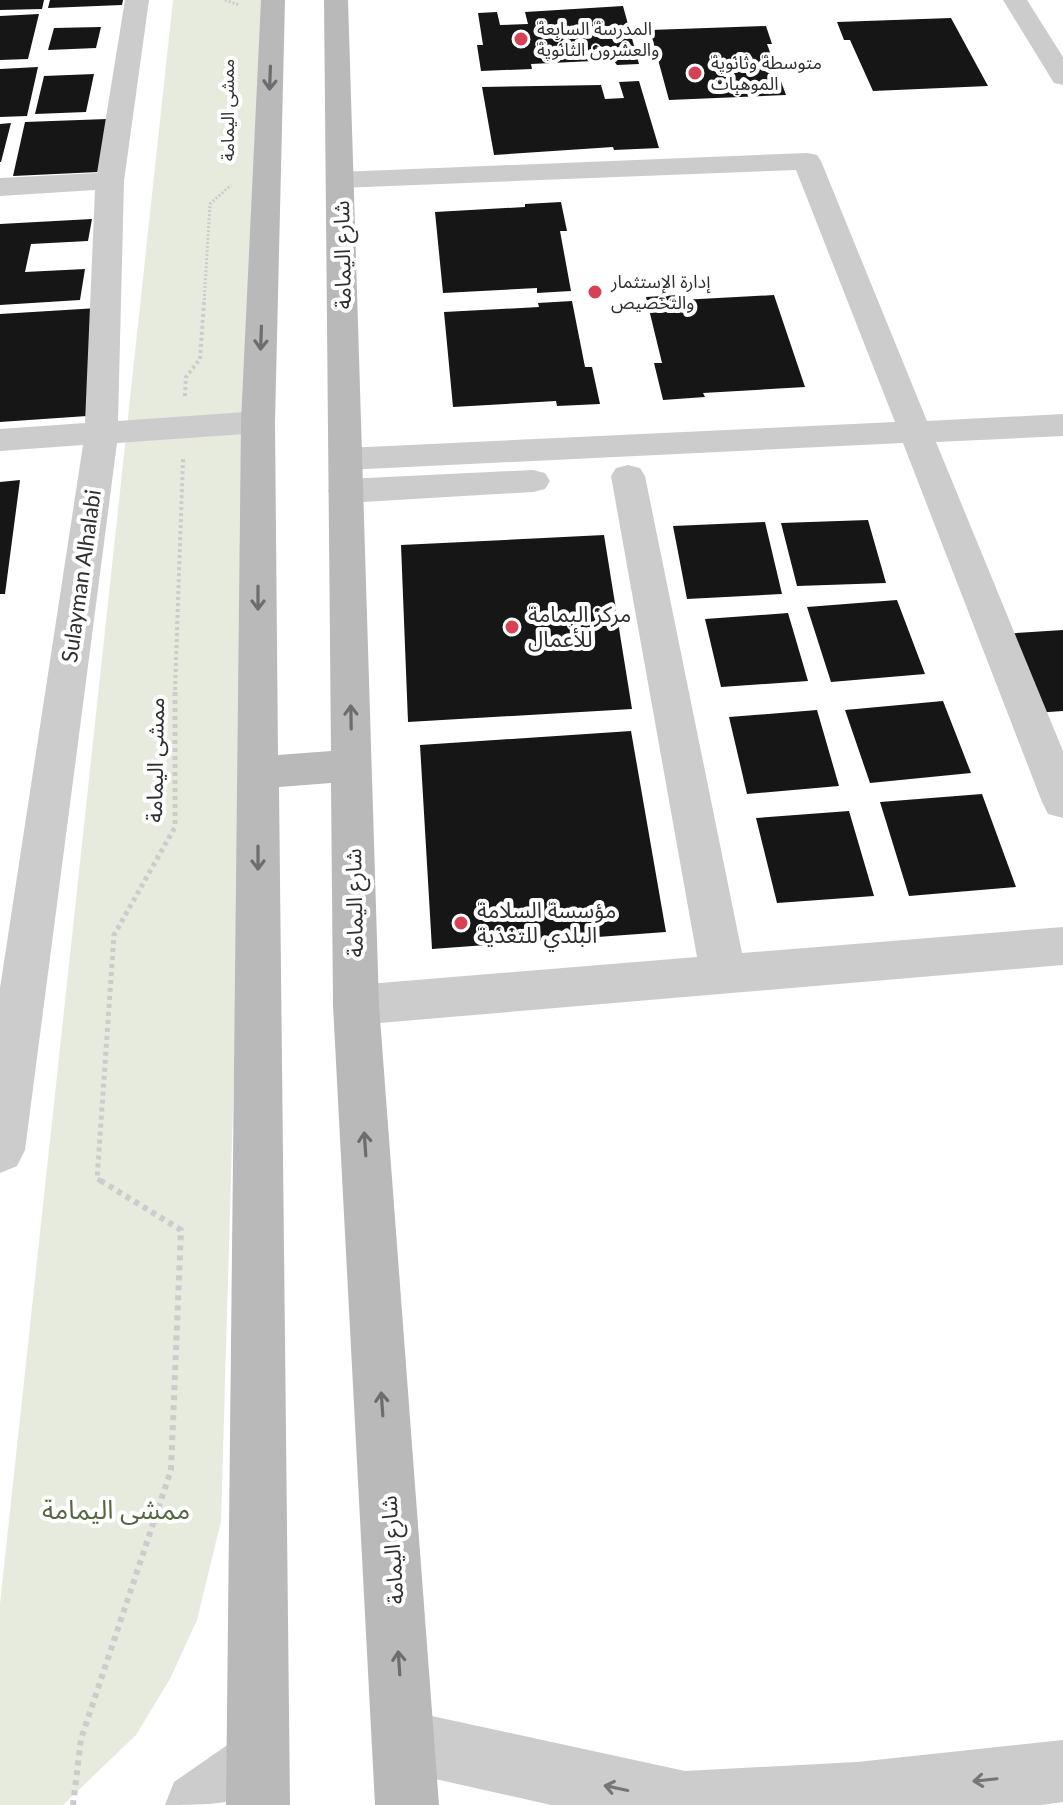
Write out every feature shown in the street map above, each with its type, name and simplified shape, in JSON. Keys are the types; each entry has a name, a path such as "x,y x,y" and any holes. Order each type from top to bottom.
{"main road":[{"name":"شارع اليمامة","path":"336,0 356,1005 407,1805"},
{"path":"258,1783 259,3"},
{"path":"258,773 351,765"}],"street":[{"name":"Sulayman Alhalabi","path":"0,1150 101,435 110,181 137,0"},
{"path":"1015,0 1063,77"},
{"path":"340,180 807,161 922,446 1052,747 1063,802"},
{"path":"0,187 110,181"},
{"path":"0,440 258,422"},
{"path":"346,475 628,476 922,446 1063,425"},
{"path":"346,475 922,446 1063,451"},
{"path":"628,476 723,974"},
{"path":"356,1005 723,974 1061,951"},
{"path":"404,1741 685,1803 858,1799 1063,1771"},
{"path":"197,1805 258,1783"}],"path":[{"path":"225,0 259,3"},
{"name":"ممشى اليمامة","path":"185,406 186,377 200,359 210,204 235,182"},
{"name":"ممشى اليمامة","path":"73,1805 81,1739 171,1470 181,1230 97,1179 114,935 175,827 177,732 174,662 184,455"}],"green space":[{"name":"ممشى اليمامة","path":"173,0 269,0 256,316 221,1521 197,1620 170,1679 136,1735 63,1805 0,1805 0,1604"}],"building":[{"path":"0,0 44,0 42,9 0,10"},
{"path":"50,0 123,0 122,5 48,8"},
{"path":"623,6 639,64 617,65 613,60 531,64 532,69 481,71 477,45 483,45 478,13 497,12 500,25 528,24 525,12"},
{"path":"39,14 28,59 0,60 0,16"},
{"path":"951,18 988,86 873,91 850,40 844,40 837,22"},
{"path":"766,26 772,44 767,44 786,95 669,100 650,30"},
{"path":"101,27 96,48 48,50 54,28"},
{"path":"38,67 27,116 0,117 0,69"},
{"path":"94,74 86,112 35,114 44,76"},
{"path":"639,81 659,148 614,150 613,147 494,155 482,87 601,85 605,99 624,98 619,82"},
{"path":"107,119 98,172 13,176 25,122"},
{"path":"11,123 1,162 0,162 0,124"},
{"path":"561,202 567,231 560,231 571,291 537,293 537,288 443,293 435,212"},
{"path":"92,219 88,241 31,244 25,272 85,269 80,300 0,305 0,224"},
{"path":"680,295 681,300 774,295 805,387 703,393 705,397 663,400 654,363 662,363 646,297"},
{"path":"572,301 585,367 592,367 600,404 557,406 556,401 453,407 444,312 539,307 538,303"},
{"path":"98,308 87,416 0,422 0,314"},
{"path":"20,480 5,594 0,594 0,482"},
{"path":"868,520 886,583 797,586 781,523"},
{"path":"765,522 782,594 687,599 673,526"},
{"name":"مركز اليمامة للأعمال","path":"604,535 632,709 408,722 401,545"},
{"path":"897,600 925,674 831,682 807,607"},
{"path":"788,613 808,681 721,687 705,619"},
{"path":"1063,630 1063,711 1034,713 1002,634"},
{"path":"943,701 971,773 870,783 845,710"},
{"path":"817,710 839,786 747,794 729,717"},
{"path":"631,731 666,932 432,949 420,745"},
{"path":"982,794 1016,887 909,896 880,802"},
{"path":"849,811 874,896 777,903 756,818"}],"place":[{"name":"المدرسة السابعة والعشرون الثانوية","path":"521,39"},
{"name":"متوسطة وثانوية الموهبات","path":"695,73"},
{"name":"إدارة الإستثمار والتخصيص","path":"595,292"},
{"name":"مركز اليمامة للأعمال","path":"512,627"},
{"name":"مؤسسة السلامة البلدي للتغذية","path":"461,923"}]}
